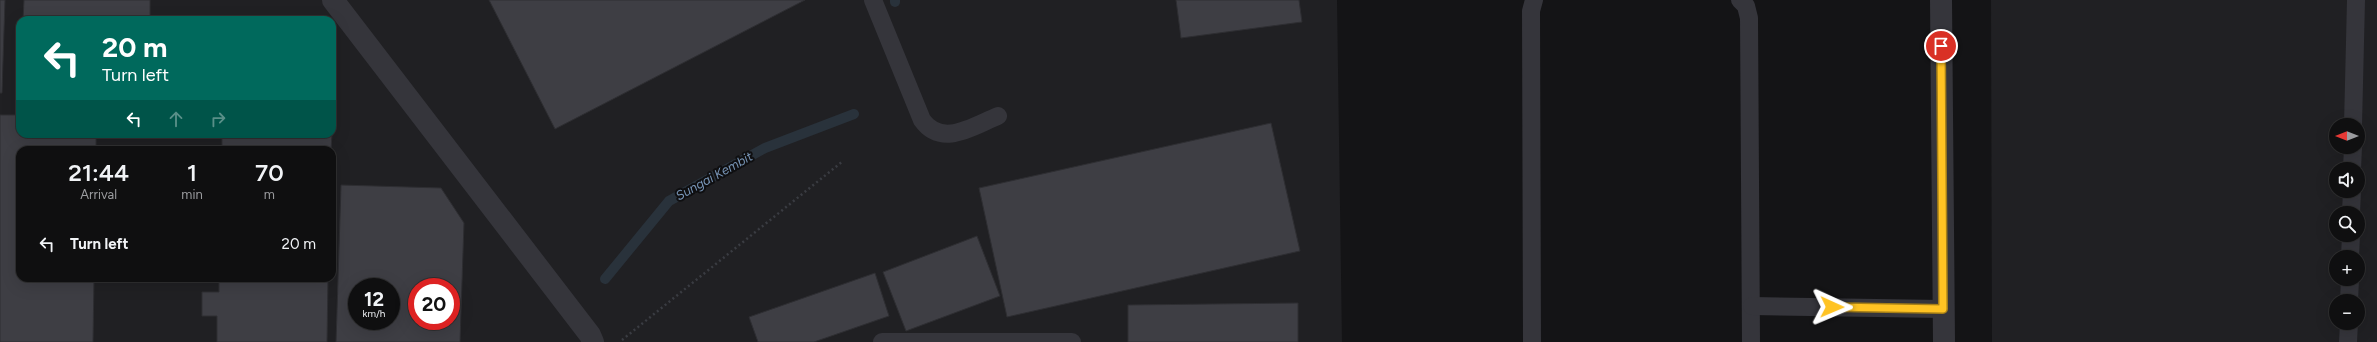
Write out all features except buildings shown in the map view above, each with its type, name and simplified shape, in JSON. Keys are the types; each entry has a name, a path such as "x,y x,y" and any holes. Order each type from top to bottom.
{"street":[{"path":"333,0 590,335 593,342"},
{"path":"1941,0 1944,342"}],"lane":[{"path":"873,0 922,120 928,127 935,133 954,133 998,116"},
{"path":"1532,342 1531,11 1534,0"},
{"path":"1740,0 1746,6 1749,18 1752,306 1751,342"},
{"path":"2353,118 2356,0"},
{"path":"1752,306 1943,309"},
{"path":"2348,342 2349,330"},
{"path":"882,342 1072,342"}],"path":[{"path":"620,342 843,161"}],"shaded area":[{"path":"0,0 1337,0 1342,342 0,342"},
{"path":"1991,0 2377,0 2377,342 1992,342"}],"waterway":[{"name":"Sungai Kembit","path":"605,279 669,201 765,148 854,114"}],"route":[{"path":"1832,307 1943,309 1941,46"}]}
